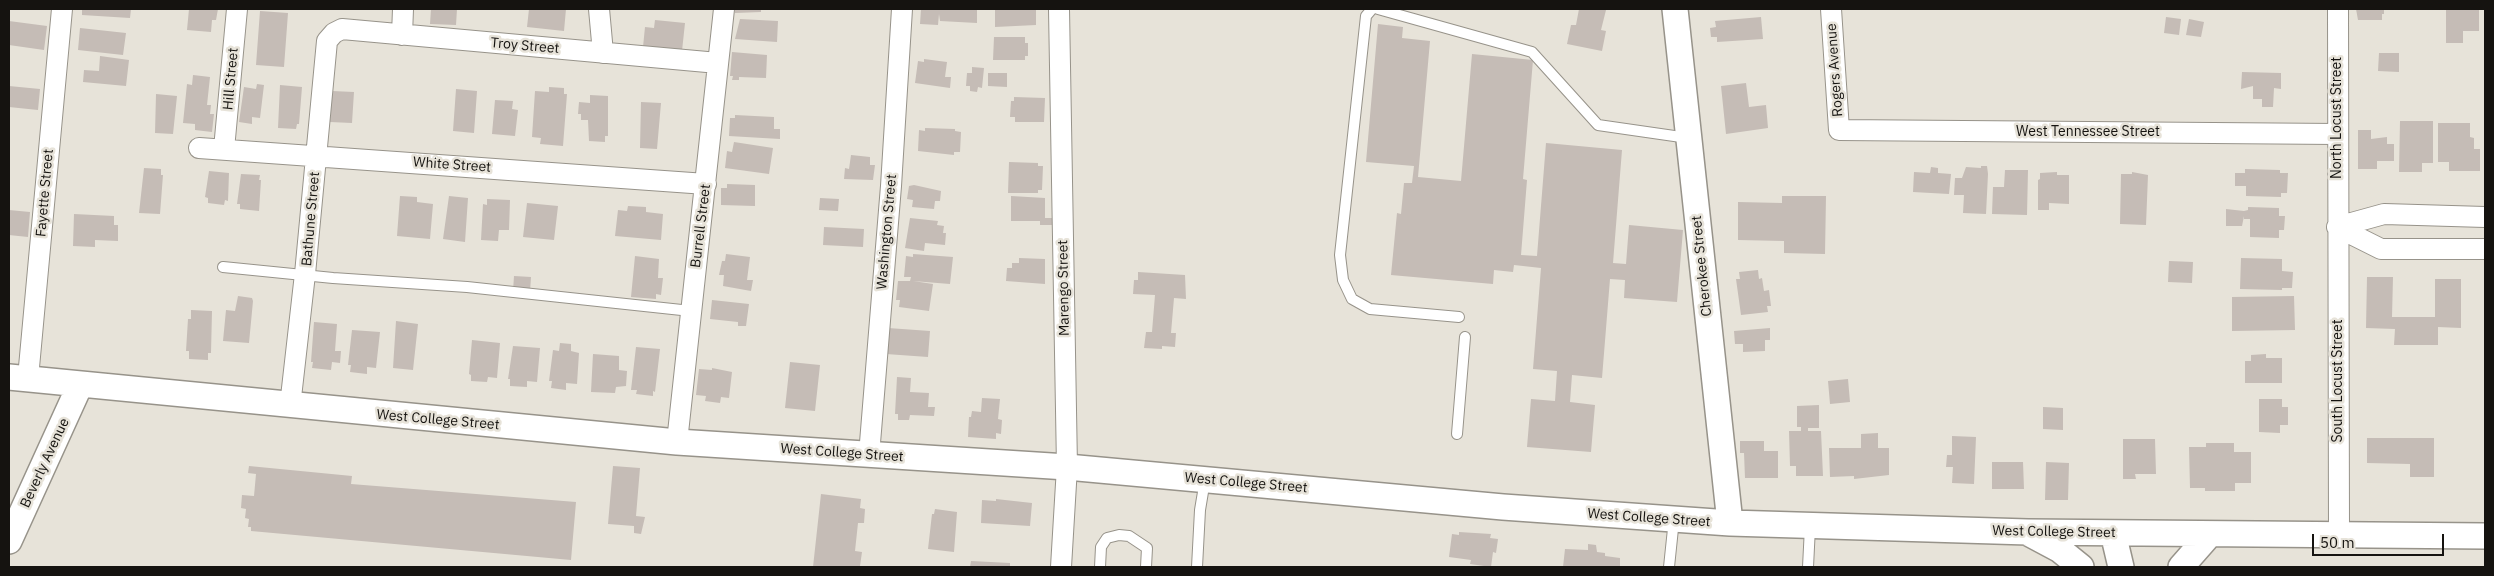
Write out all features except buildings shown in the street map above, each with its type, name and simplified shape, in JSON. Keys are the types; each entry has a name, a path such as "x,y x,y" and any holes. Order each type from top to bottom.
{"street":[{"name":"Fayette Street","path":"19,378 62,9"},
{"name":"Hill Street","path":"224,149 237,9"},
{"path":"402,9 402,35"},
{"path":"599,9 603,53"},
{"name":"Burrell Street","path":"677,442 724,9"},
{"name":"Washington Street","path":"869,455 891,186 902,9"},
{"name":"Marengo Street","path":"1059,9 1067,467 1061,567"},
{"name":"Cherokee Street","path":"1675,9 1730,524"},
{"name":"Rogers Avenue","path":"1831,9 1839,130"},
{"name":"North Locust Street","path":"2337,227 2338,9"},
{"name":"Troy Street","path":"334,33 342,29 718,62"},
{"name":"Bathune Street","path":"290,406 317,156 327,41 334,33"},
{"name":"West Tennessee Street","path":"1839,130 2337,134"},
{"name":"White Street","path":"199,148 706,184"},
{"path":"2337,227 2384,214 2485,217"},
{"path":"2337,227 2381,249 2485,249"},
{"name":"South Locust Street","path":"2337,227 2339,534"},
{"name":"West College Street","path":"19,378 290,406 677,442 1067,467 1503,507 1730,524 2028,532 2485,536"},
{"name":"Beverly Avenue","path":"9,540 80,385"},
{"path":"2028,532 2060,550 2081,567"},
{"path":"2113,533 2121,567"},
{"path":"2181,567 2210,534"}],"lane":[{"path":"1372,9 1366,16 1341,245 1343,280 1352,299 1370,309 1459,317"},
{"path":"1378,9 1532,52 1598,124 1688,138"},
{"path":"223,267 468,288 691,311"},
{"path":"1457,434 1465,337"},
{"path":"1198,567 1200,510 1206,479"},
{"path":"1670,567 1674,520"},
{"path":"1808,567 1810,527"},
{"path":"1100,567 1101,547 1108,538 1119,535 1129,536 1147,548 1146,567"}]}
